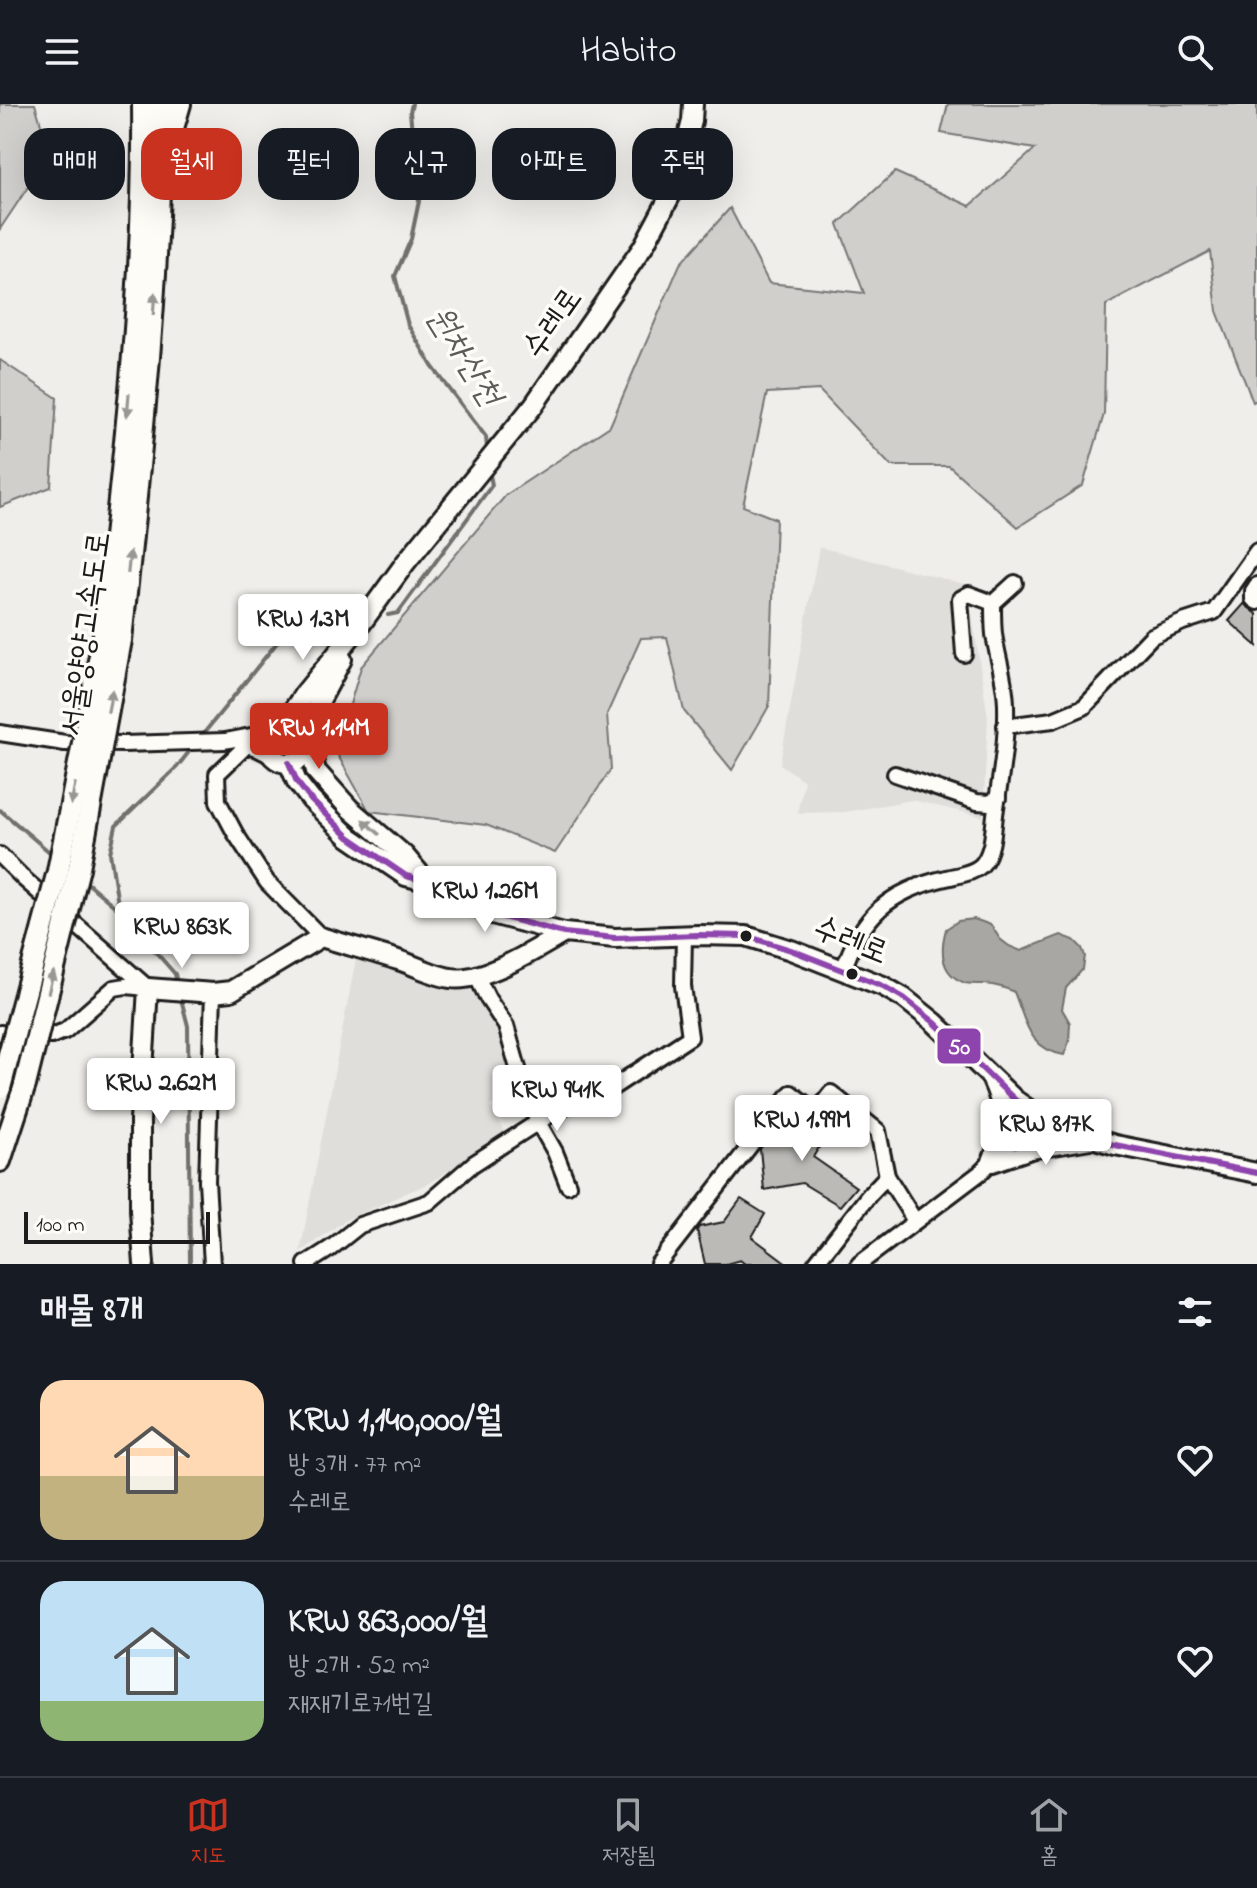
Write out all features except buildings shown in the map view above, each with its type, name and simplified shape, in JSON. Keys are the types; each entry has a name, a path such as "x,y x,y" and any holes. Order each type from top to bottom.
{"highway":[{"name":"서울양양고속도로","path":"0,1088 58,871 112,638 138,299 143,104"},
{"name":"서울양양고속도로","path":"161,104 161,128"},
{"path":"173,128 180,104"},
{"name":"서울양양고속도로","path":"0,1161 25,1085 79,868 140,465 159,200"}],"main road":[{"name":"수레로","path":"278,725 533,406 643,247 676,185 692,121 693,104"},
{"name":"수레로","path":"358,628 317,706 308,738 316,771 349,808 404,855 426,881"},
{"path":"278,725 298,725 308,738 307,749 297,761 280,760 268,749 267,742 278,725"},
{"name":"수레로","path":"280,760 311,800 349,837 406,876 426,881 492,914 564,933 615,938 746,936 791,950 883,986 904,998 934,1022 1015,1100 1062,1129 1115,1145 1257,1173"},
{"path":"144,1264 140,1210 140,1120 148,988 213,993 231,991 321,937 451,978 476,975 487,973 564,933"}],"street":[{"path":"1005,726 1053,720 1084,707 1152,636 1214,612 1257,551"},
{"path":"843,971 855,941 869,918 911,889 982,866 990,851 1002,767 1006,704 994,631 993,603 1015,583"},
{"path":"1257,585 1253,599 1257,602"},
{"path":"964,654 960,599 969,594 993,603"},
{"path":"0,733 65,743 123,744 225,741 256,735 278,725"},
{"path":"225,741 247,745 280,760"},
{"path":"247,745 217,774 218,801 267,882 321,937"},
{"path":"895,774 977,802 990,803 998,798"},
{"path":"0,855 148,988"},
{"path":"306,1264 360,1225 429,1202 473,1164 538,1122 568,1104 601,1095 690,1037 683,986 684,935"},
{"path":"476,975 506,1026 521,1079 568,1185"},
{"path":"0,1033 51,1036 65,1031 114,988 148,988"},
{"path":"212,1264 207,1181 213,993"},
{"path":"988,1076 998,1097 1002,1123 998,1143 988,1165"},
{"path":"658,1264 791,1093 816,1112 831,1093 878,1131 887,1176 915,1221"},
{"path":"859,1264 988,1165 1038,1116"},
{"path":"988,1165 1031,1151 1096,1140"},
{"path":"815,1264 887,1176"}],"shaded area":[{"path":"0,104 35,104 42,128 24,128 24,193 0,229"},
{"path":"948,104 1257,104 1257,400 1253,402 1217,311 1210,251 1106,305 1104,414 1083,485 1018,527 949,466 891,466 819,390 767,393 743,506 776,519 769,706 732,770 684,711 667,637 641,638 607,714 611,769 555,853 486,825 369,811 336,752 361,667 506,495 610,426 680,264 730,208 769,283 864,293 838,224 895,172 970,206 1035,149 941,133"},
{"path":"0,360 57,398 51,487 0,507"},
{"path":"819,547 988,590 971,608 988,717 983,817 912,800 845,812 797,813 804,781 780,764"},
{"path":"974,919 991,925 1000,939 1021,951 1061,935 1074,940 1082,948 1085,956 1083,969 1066,988 1062,1009 1070,1023 1069,1042 1064,1055 1052,1052 1036,1040 1014,992 996,986 965,983 946,968 943,945 946,929 958,921"},
{"path":"357,953 481,994 496,1016 520,1089 490,1106 506,1135 429,1183 346,1220 300,1252"}],"waterway":[{"name":"원차산천","path":"412,104 410,112 419,201 411,239 395,276 408,325 432,366 486,437 487,448"},
{"name":"원차산천","path":"388,615 398,613 492,485 490,475"},
{"name":"원차산천","path":"200,738 292,624 355,620"},
{"name":"원차산천","path":"119,910 110,853 116,826 177,767 192,748"},
{"path":"0,810 53,855"},
{"path":"85,881 119,910 175,974 177,983"},
{"path":"180,995 188,1026 190,1264"}],"transit line":[{"name":"50","path":"289,763 297,782 311,800 349,837 406,876 426,881 492,914 564,933 615,938 746,936 791,950 883,986 904,998 934,1022 1015,1100 1062,1129 1115,1145 1257,1173"}]}
